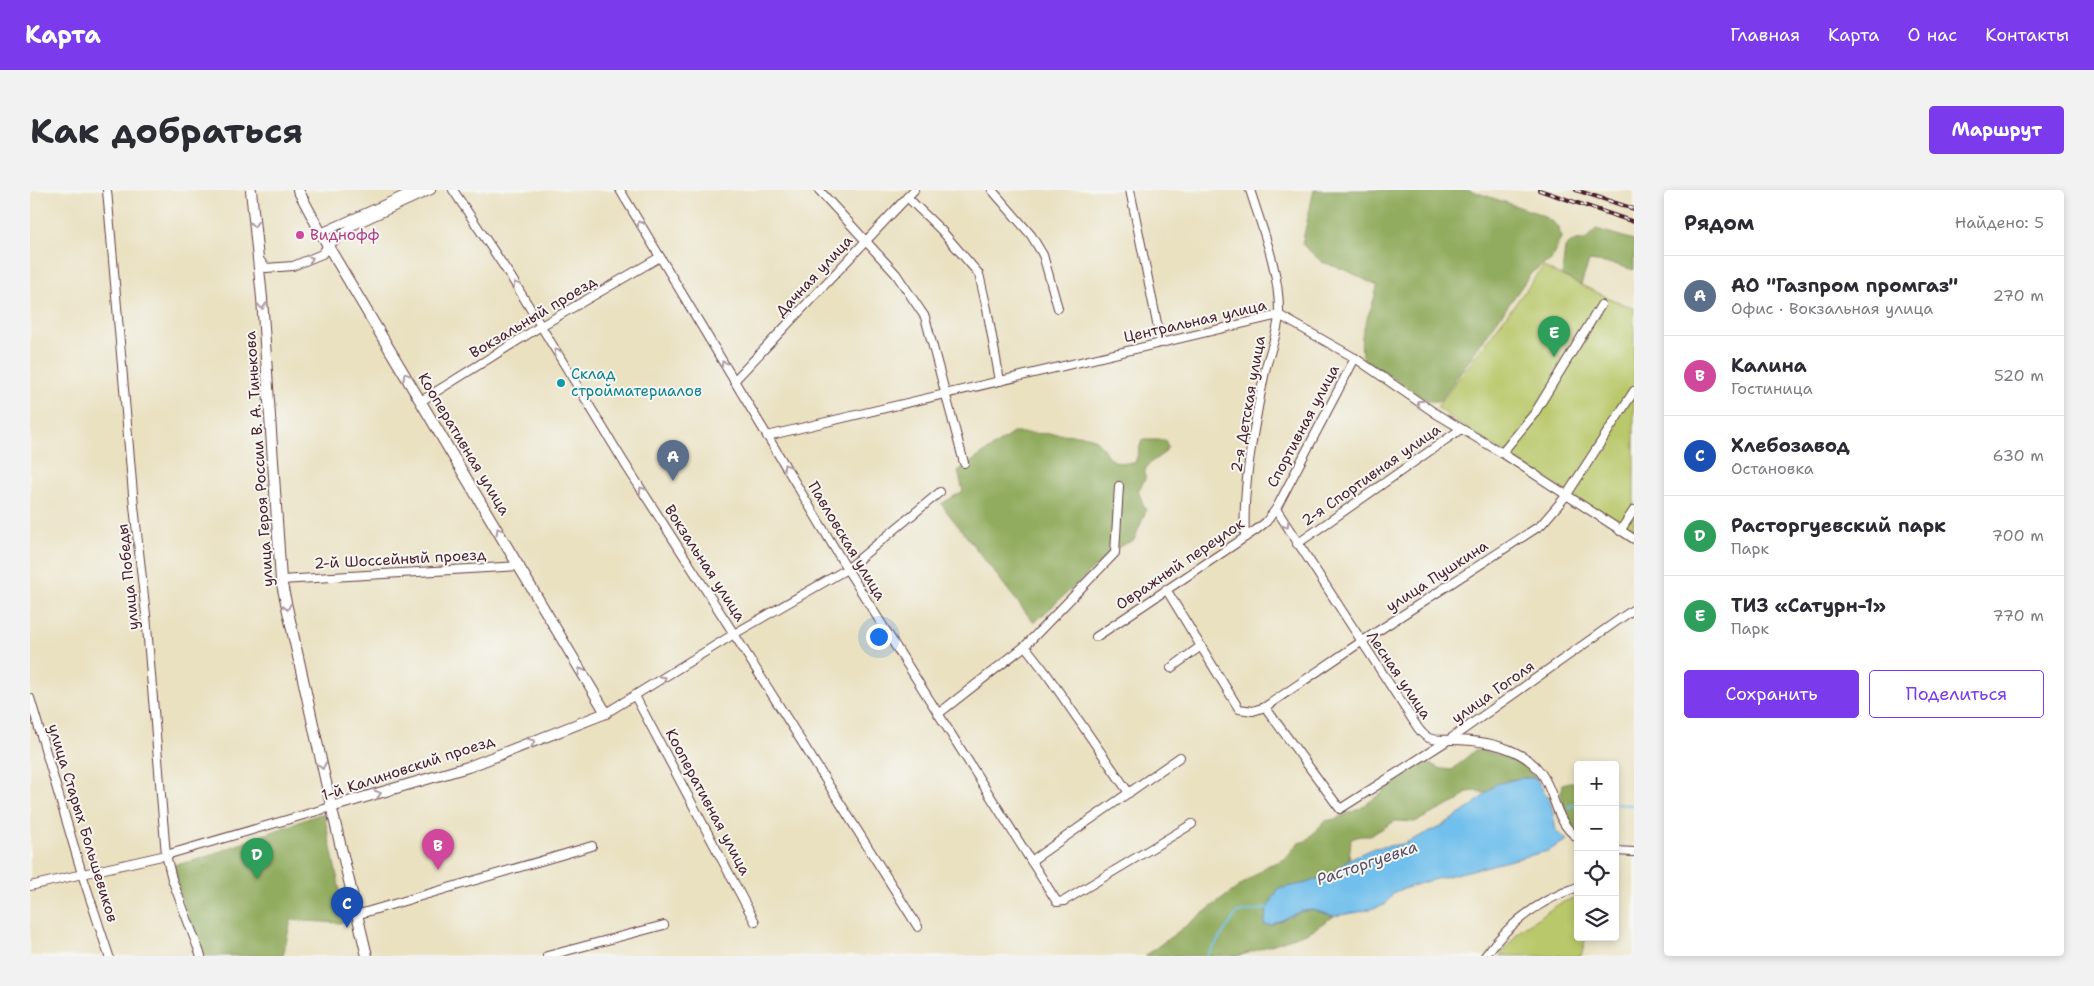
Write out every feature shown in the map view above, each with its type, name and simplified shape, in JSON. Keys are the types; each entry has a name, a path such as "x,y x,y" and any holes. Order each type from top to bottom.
{"street":[{"name":"улица Победы","path":"107,190 166,855 172,879 200,956"},
{"name":"улица Героя России В. А. Тинькова","path":"251,190 258,258 281,580 331,807 367,956"},
{"name":"Кооперативная улица","path":"298,190 328,246 606,713"},
{"path":"321,233 416,190"},
{"path":"258,258 266,268 293,266 322,254 328,246 354,225 431,190"},
{"name":"Вокзальная улица","path":"453,190 511,277 625,464 918,927"},
{"name":"Павловская улица","path":"620,190 846,569 1058,902 1064,901 1192,824"},
{"path":"819,190 867,240 896,274 925,316 964,463"},
{"name":"Дачная улица","path":"734,380 914,190"},
{"path":"992,190 1031,235 1043,255 1058,308"},
{"path":"1130,190 1161,344"},
{"name":"2-я Детская улица","path":"1245,537 1244,519 1256,424 1278,315 1273,260 1250,190"},
{"path":"907,197 941,230 979,274 1000,381"},
{"name":"Вокзальный проезд","path":"421,401 541,326 660,257"},
{"path":"1502,453 1534,414 1601,305"},
{"name":"Центральная улица","path":"767,436 1278,315 1355,358 1461,429 1502,453 1634,540"},
{"name":"Спортивная улица","path":"1276,508 1355,358"},
{"name":"улица Пушкина","path":"1201,646 1239,709 1253,711 1265,707 1541,525 1566,496 1634,391"},
{"name":"2-я Спортивная улица","path":"1297,544 1461,429"},
{"path":"938,714 1025,646 1115,553 1119,486"},
{"name":"1-й Калиновский проезд","path":"30,886 166,855 468,767 606,713 734,634 846,569 940,492"},
{"name":"Овражный переулок","path":"1096,637 1266,522 1276,508"},
{"name":"Лесная улица","path":"1276,508 1297,544 1361,642 1418,728 1426,737 1436,740 1489,744 1514,752 1532,762 1543,774 1551,789 1563,823 1574,834"},
{"path":"1620,531 1634,510"},
{"name":"2-й Шоссейный проезд","path":"281,580 520,566"},
{"path":"1166,589 1201,646 1171,668"},
{"name":"улица Гоголя","path":"1265,707 1340,809 1450,740 1634,609"},
{"path":"1025,646 1046,673 1129,793"},
{"name":"Кооперативная улица","path":"634,696 755,922"},
{"name":"улица Старых Большевиков","path":"30,698 82,873 110,956"},
{"path":"1031,861 1180,757"},
{"path":"356,915 592,846"},
{"path":"1619,851 1634,852"},
{"path":"1485,956 1513,923 1544,900 1574,889"},
{"path":"547,956 664,925"}],"green space":[{"path":"1314,190 1469,190 1540,214 1559,228 1561,238 1551,260 1532,272 1440,401 1429,401 1363,359 1361,348 1363,330 1377,286 1348,271 1322,262 1302,244"},
{"path":"1596,229 1634,240 1634,270 1613,264 1589,261 1581,285 1562,275 1565,248 1572,242 1587,239"},
{"path":"1543,267 1634,308 1634,535 1456,422 1437,407"},
{"path":"1013,433 1067,434 1091,437 1102,446 1111,459 1124,463 1135,463 1142,440 1165,440 1168,447 1145,470 1145,479 1138,491 1146,511 1134,540 1116,548 1034,623 941,504 963,491 958,471"},
{"path":"1483,750 1518,763 1536,778 1509,780 1497,785 1486,793 1467,792 1460,800 1415,822 1395,821 1370,836 1360,836 1351,839 1349,859 1334,872 1307,883 1278,889 1267,909 1264,925 1307,910 1317,910 1334,916 1309,932 1239,956 1145,956 1267,866 1285,859 1298,843 1306,841 1325,821 1335,819 1361,808 1424,762 1442,769 1452,770 1474,751"},
{"path":"1574,782 1574,832 1569,828 1561,793 1562,784"},
{"path":"324,814 346,920 340,923 291,920 283,956 204,956 179,892 174,865 197,860"},
{"path":"1574,898 1574,941 1585,941 1581,956 1500,956 1521,929 1559,904"}],"water":[{"path":"1520,778 1536,778 1551,804 1556,831 1567,840 1548,851 1428,881 1394,892 1385,905 1334,916 1313,910 1301,911 1271,925 1264,925 1267,909 1278,889 1307,883 1334,872 1349,859 1374,848 1403,844 1440,827 1472,806 1496,784"}],"waterway":[{"name":"Расторгуевка","path":"1619,804 1634,805"},
{"name":"Расторгуевка","path":"1567,808 1574,805"},
{"name":"Расторгуевка","path":"1207,956 1237,913 1269,908"}],"railway":[{"path":"1539,190 1634,222"},
{"path":"1576,190 1634,209"}],"place":[{"name":"Виднофф","path":"300,235"},
{"name":"ТИЗ «Сатурн-1»","path":"1554,357"},
{"name":"Склад стройматериалов","path":"561,383"},
{"name":"АО \"Газпром промгаз\"","path":"673,481"},
{"name":"Калина","path":"438,870"},
{"name":"Расторгуевский парк","path":"257,879"},
{"name":"Хлебозавод","path":"347,928"}]}
